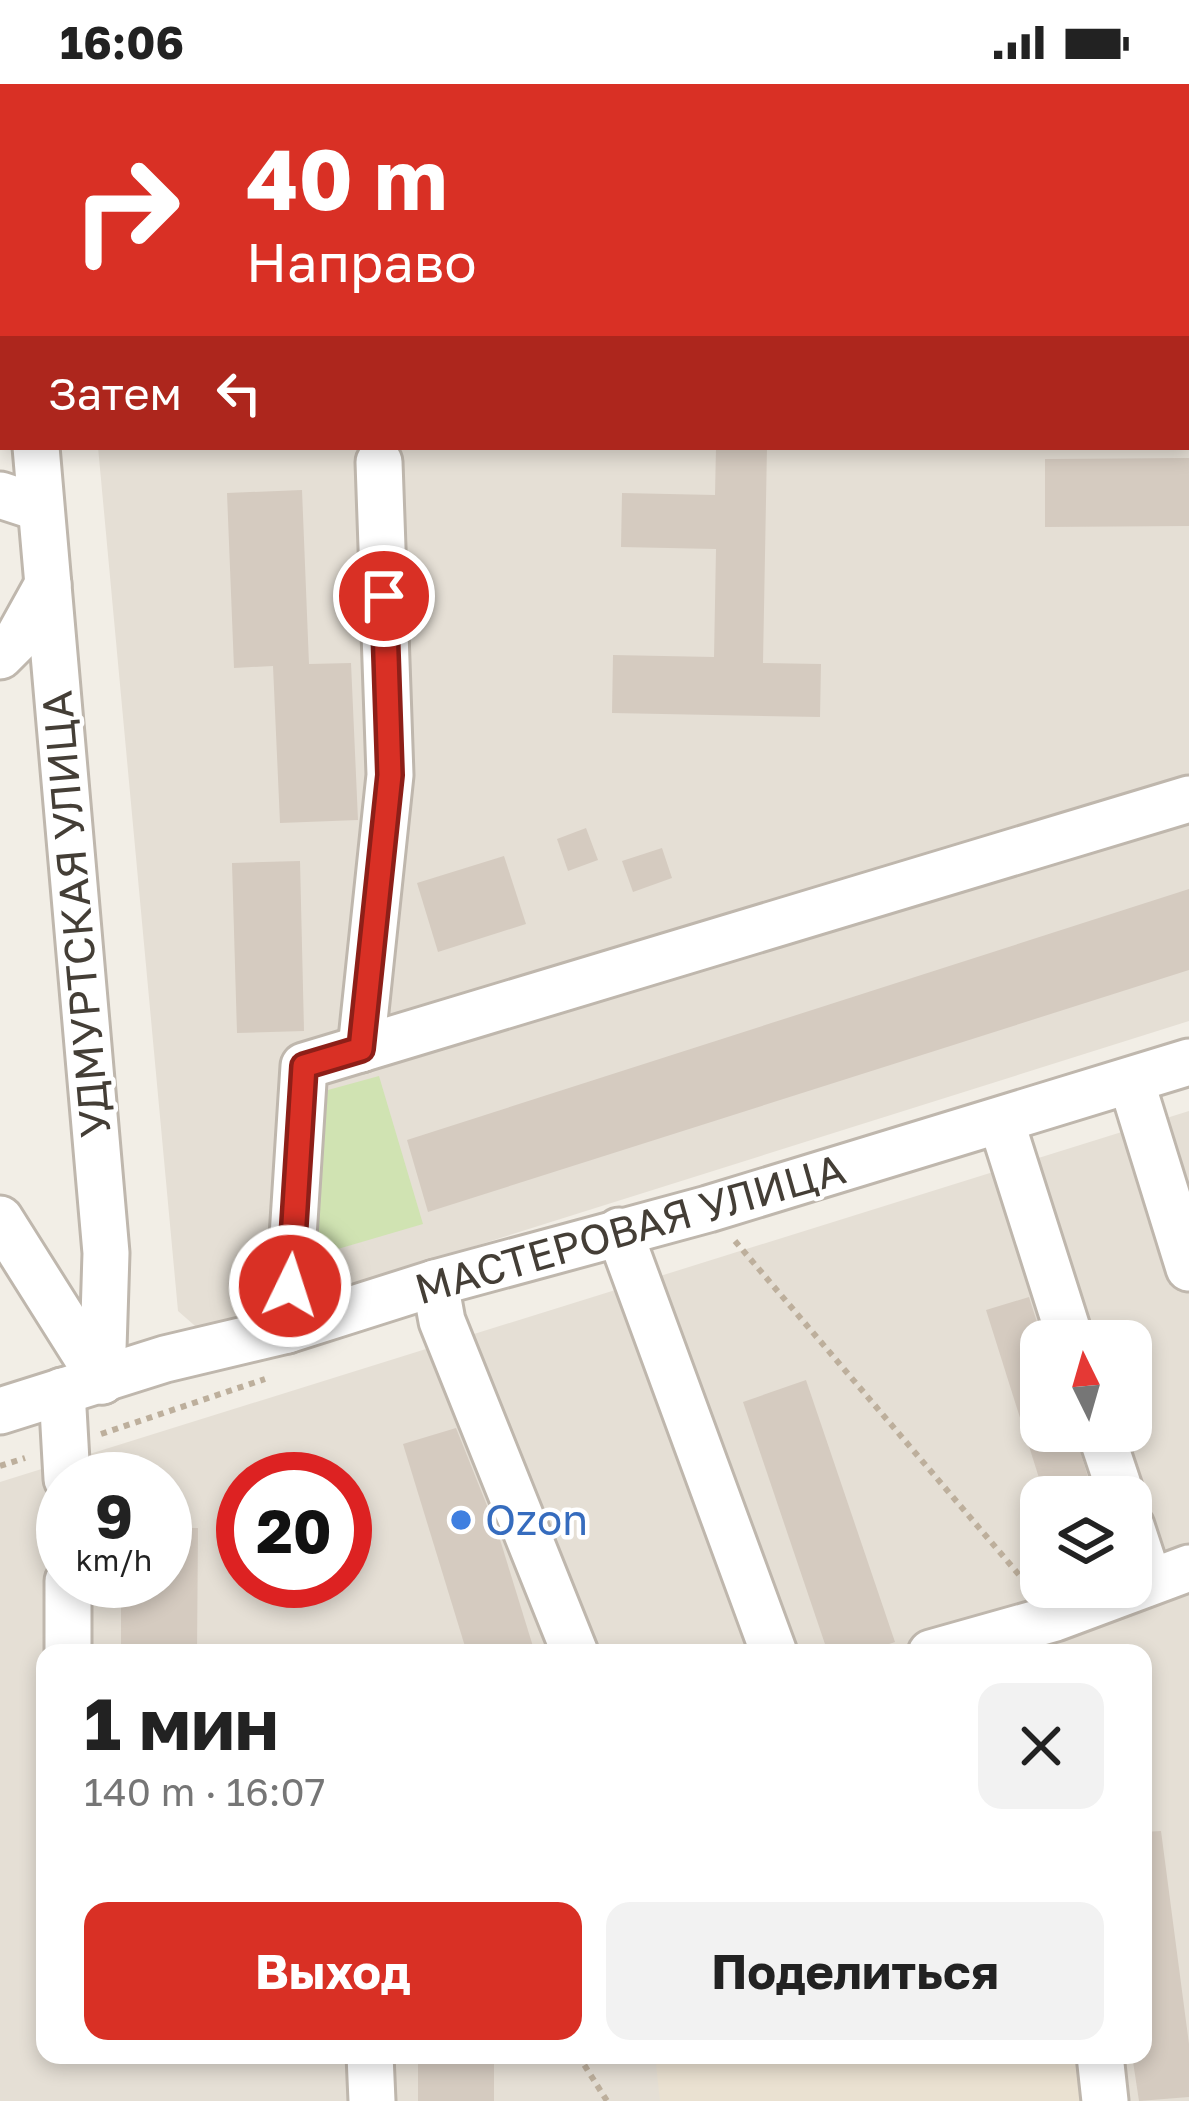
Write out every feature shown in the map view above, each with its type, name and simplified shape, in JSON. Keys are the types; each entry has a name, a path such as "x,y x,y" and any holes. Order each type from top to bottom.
{"street":[{"name":"УДМУРТСКАЯ УЛИЦА","path":"35,450 20,501 47,584 106,1253 71,1452"},
{"path":"361,1049 390,775 379,462"},
{"path":"0,656 18,638 47,584"},
{"path":"287,1330 304,1066 1189,799"},
{"name":"МАСТЕРОВАЯ УЛИЦА","path":"0,1411 165,1359 287,1330 435,1283 708,1209 1189,1062"},
{"path":"1131,1081 1189,1268"},
{"path":"1001,1121 1064,1320"},
{"path":"0,1219 82,1386"},
{"path":"619,1231 771,1644"},
{"path":"435,1283 442,1321 571,1644"},
{"path":"998,1644 1057,1636 1169,1574"},
{"path":"68,1608 68,1644"},
{"path":"370,2064 372,2101"},
{"path":"1101,2064 1105,2101"}],"path":[{"path":"708,1209 1057,1636"},
{"path":"584,2064 607,2101"}],"shaded area":[{"path":"98,450 1189,450 1189,1021 202,1332 178,1311"},
{"path":"1189,1111 1189,2101 0,2101 0,1482 36,1471 36,1608 192,1608 192,1452 96,1452"},
{"path":"656,2064 1077,2064 1080,2101 660,2101"}],"green space":[{"path":"379,1076 423,1224 314,1256 317,1093"}],"building":[{"path":"716,450 767,450 763,663 821,664 820,717 612,713 613,655 714,657 716,549 621,547 622,493 715,495"},
{"path":"1189,458 1189,526 1045,527 1045,459"},
{"path":"302,490 309,664 351,663 358,820 280,823 273,666 234,668 227,493"},
{"path":"586,828 598,860 568,871 557,839"},
{"path":"662,848 672,878 633,892 622,861"},
{"path":"504,856 526,924 438,952 417,883"},
{"path":"300,861 304,1031 237,1033 232,863"},
{"path":"1189,889 1189,970 428,1212 407,1140"},
{"path":"1029,1297 1036,1320 1020,1320 1020,1418 986,1310"},
{"path":"806,1380 895,1642 825,1644 743,1402"},
{"path":"456,1428 498,1533 532,1644 464,1644 403,1444"},
{"path":"1031,1452 1080,1452 1088,1476 1038,1476"},
{"path":"192,1528 198,1528 197,1644 121,1644 121,1608 192,1608"},
{"path":"1161,1831 1189,2044 1189,2097 1139,2101 1133,2064 1152,2064 1152,1832"},
{"path":"418,2064 494,2064 494,2101 418,2101"}],"place":[{"name":"Ozon","path":"461,1520"}],"route":[{"path":"290,1286 304,1066 361,1049 390,775 384,596"}]}
